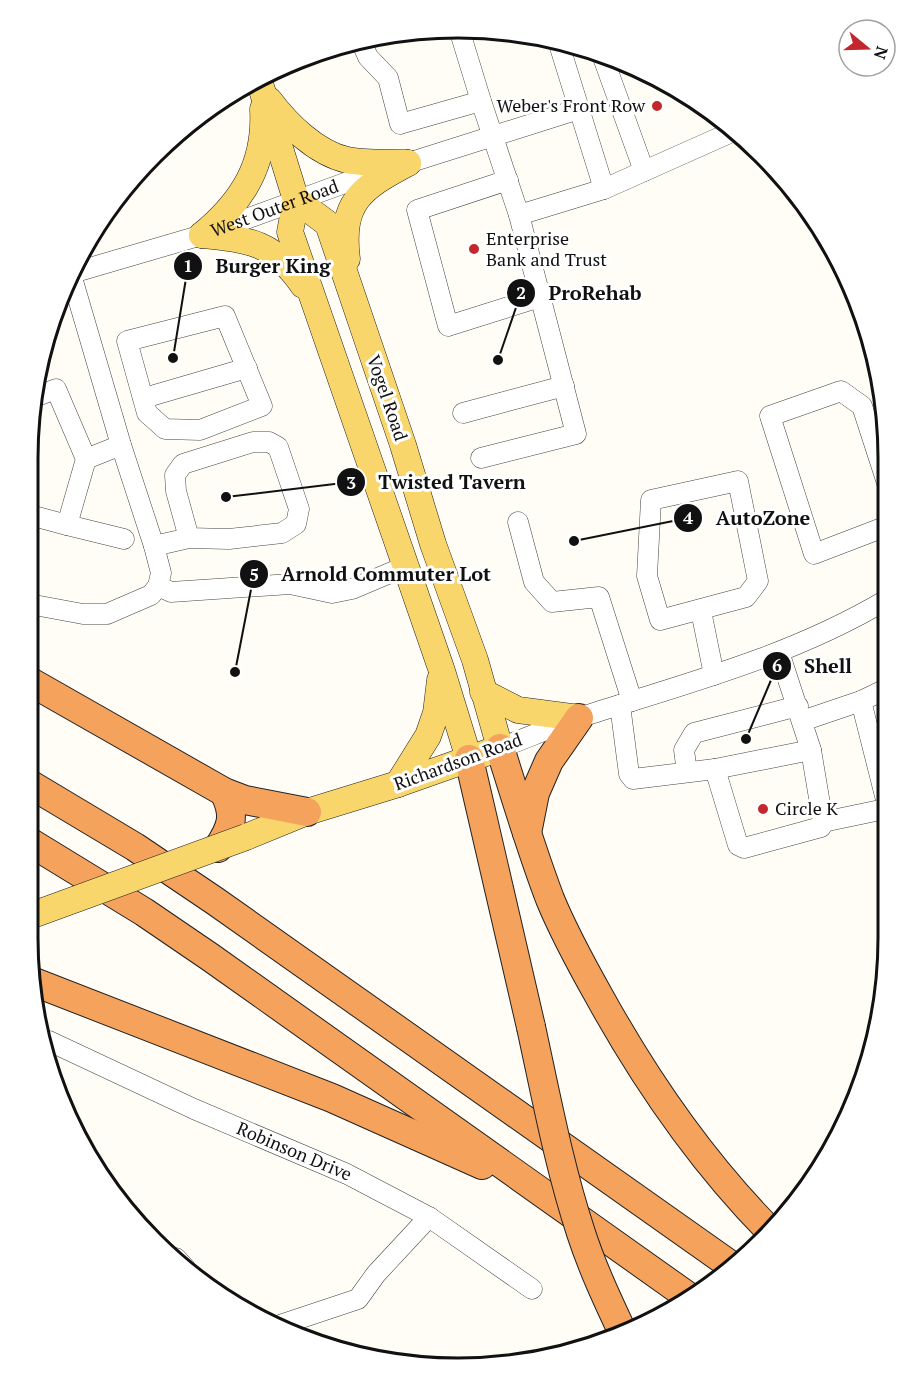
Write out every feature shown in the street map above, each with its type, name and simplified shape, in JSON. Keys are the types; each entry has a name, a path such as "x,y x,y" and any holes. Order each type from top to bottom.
{"highway":[{"path":"38,686 224,792 245,800 307,812"},
{"path":"527,835 536,793 549,761 579,718"},
{"path":"500,748 527,835 570,944 627,1045 685,1132 718,1174 764,1224"},
{"path":"469,759 553,1129 581,1234 600,1285 619,1325"},
{"path":"38,789 135,847 215,901 725,1261"},
{"path":"224,792 232,806 231,837"},
{"path":"38,847 153,918 682,1292"},
{"path":"40,984 332,1098 541,1192"}],"main road":[{"path":"202,235 231,208 252,177 258,156 264,113 260,87"},
{"name":"Vogel Road","path":"261,87 296,200 290,232 404,567 442,671 469,759"},
{"path":"262,87 276,110 292,126 328,154 347,160 408,163"},
{"path":"352,295 345,237 348,217 353,205 360,193 372,183 408,163"},
{"name":"Vogel Road","path":"296,200 328,224 404,445 433,544 475,660 500,748"},
{"path":"202,235 245,240 265,247 290,267 315,305"},
{"path":"398,784 431,728 436,713 442,671"},
{"path":"483,692 518,710 579,718"},
{"name":"Richardson Road","path":"38,913 231,837 398,784 500,748"}],"street":[{"path":"462,38 481,100 485,139 508,180 519,214 576,434 481,458"},
{"path":"364,49 368,57 388,78 400,124 481,100"},
{"path":"561,51 604,189"},
{"path":"606,65 644,171"},
{"name":"West Outer Road","path":"82,269 202,235 386,168 579,110"},
{"path":"519,214 604,189 726,135"},
{"path":"508,180 417,210 448,326 540,297"},
{"path":"38,606 84,614 107,614 151,595 158,586 161,573 74,286"},
{"path":"225,316 247,368 262,406 200,430 165,429 147,413 127,341 225,316"},
{"path":"144,398 247,368"},
{"path":"104,383 136,374"},
{"path":"462,413 564,386"},
{"path":"43,394 56,389 86,459 67,525"},
{"path":"878,455 862,406 842,392 770,416 814,554 878,529"},
{"path":"154,546 189,538 229,539 282,533 296,524 299,509 278,447 269,442 253,442 183,464 175,475 176,492 189,538"},
{"path":"86,459 121,446"},
{"path":"738,481 758,581 746,597 701,610 660,620 647,576 651,500 738,481"},
{"path":"38,517 124,539"},
{"path":"518,522 534,582 552,602 599,597 626,704 629,774 633,779 715,769 811,750"},
{"path":"158,586 171,592 290,584 332,593 352,589 404,567"},
{"name":"Richardson Road","path":"500,748 579,718 779,652 878,604"},
{"path":"701,610 714,675"},
{"path":"715,769 738,845 744,848 821,827 823,822 811,750 779,652"},
{"path":"687,772 684,750 694,733 861,701 878,693"},
{"path":"861,701 878,768"},
{"path":"823,822 878,810"},
{"name":"Robinson Drive","path":"51,1042 194,1109 347,1174 429,1217 532,1289"},
{"path":"289,1322 358,1299 376,1274 429,1217"}],"place":[{"name":"Weber's Front Row","path":"657,106"},
{"name":"Enterprise Bank and Trust","path":"474,249"},
{"name":"Burger King","path":"173,358"},
{"name":"ProRehab","path":"498,360"},
{"name":"Twisted Tavern","path":"226,497"},
{"name":"AutoZone","path":"574,541"},
{"name":"Arnold Commuter Lot","path":"235,672"},
{"name":"Shell","path":"746,739"},
{"name":"Circle K","path":"763,809"}]}
